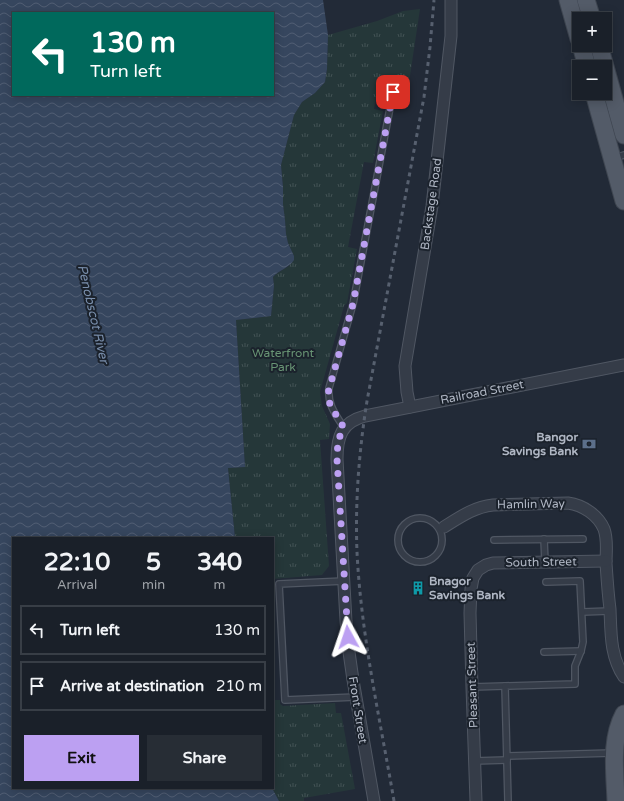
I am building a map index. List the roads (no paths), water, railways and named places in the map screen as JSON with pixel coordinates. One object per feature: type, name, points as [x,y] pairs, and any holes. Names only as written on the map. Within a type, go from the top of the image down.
[{"type":"main road","points":[[568,0],[572,14]]},
{"type":"main road","points":[[586,0],[590,12]]},
{"type":"main road","points":[[601,52],[624,135]]},
{"type":"main road","points":[[597,100],[618,157],[624,199]]},
{"type":"main road","points":[[619,799],[614,753],[616,734],[624,714]]},
{"type":"street","name":"Backstage Road","points":[[410,407],[405,366],[432,206],[451,36],[451,0]]},
{"type":"street","name":"Railroad Street","points":[[344,428],[352,421],[360,417],[624,365]]},
{"type":"street","name":"Front Street","points":[[344,428],[338,440],[337,459],[348,637],[356,697],[374,801]]},
{"type":"street","name":"Hamlin Way","points":[[442,528],[469,511],[483,506],[516,504],[574,504],[593,514],[602,526],[606,535],[606,561],[614,655],[617,665],[624,677]]},
{"type":"street","name":"South Street","points":[[478,570],[493,563],[606,561]]},
{"type":"street","name":"Pleasant Street","points":[[476,801],[470,601],[473,578],[478,570]]},
{"type":"lane","points":[[344,428],[330,405],[328,397],[329,388],[353,304],[393,92]]},
{"type":"lane","points":[[418,518],[426,519],[442,528],[442,545],[433,559],[416,563],[408,560],[400,551],[397,544],[398,536],[401,528],[410,520],[418,518]]},
{"type":"lane","points":[[544,539],[544,562]]},
{"type":"lane","points":[[494,540],[582,539]]},
{"type":"lane","points":[[344,581],[279,584],[285,700],[356,697]]},
{"type":"lane","points":[[472,687],[575,684],[575,666],[583,642],[580,581],[546,582]]},
{"type":"lane","points":[[582,612],[610,611]]},
{"type":"lane","points":[[544,652],[581,651]]},
{"type":"lane","points":[[505,686],[508,801]]},
{"type":"lane","points":[[474,761],[614,753]]},
{"type":"water","name":"Penobscot River","points":[[0,0],[323,0],[328,35],[325,82],[315,93],[302,102],[294,115],[281,165],[286,234],[294,260],[273,277],[274,286],[271,316],[236,320],[245,467],[228,468],[235,537],[12,537],[12,789],[273,789],[279,801],[0,801]]},
{"type":"railway","points":[[394,801],[362,614],[357,552],[357,495],[367,401],[424,97],[434,0]]},
{"type":"place","name":"Bangor Savings Bank","points":[[589,444]]},
{"type":"place","name":"Bnagor Savings Bank","points":[[418,588]]},
{"type":"park label","name":"Waterfront Park","points":[[283,360]]}]
